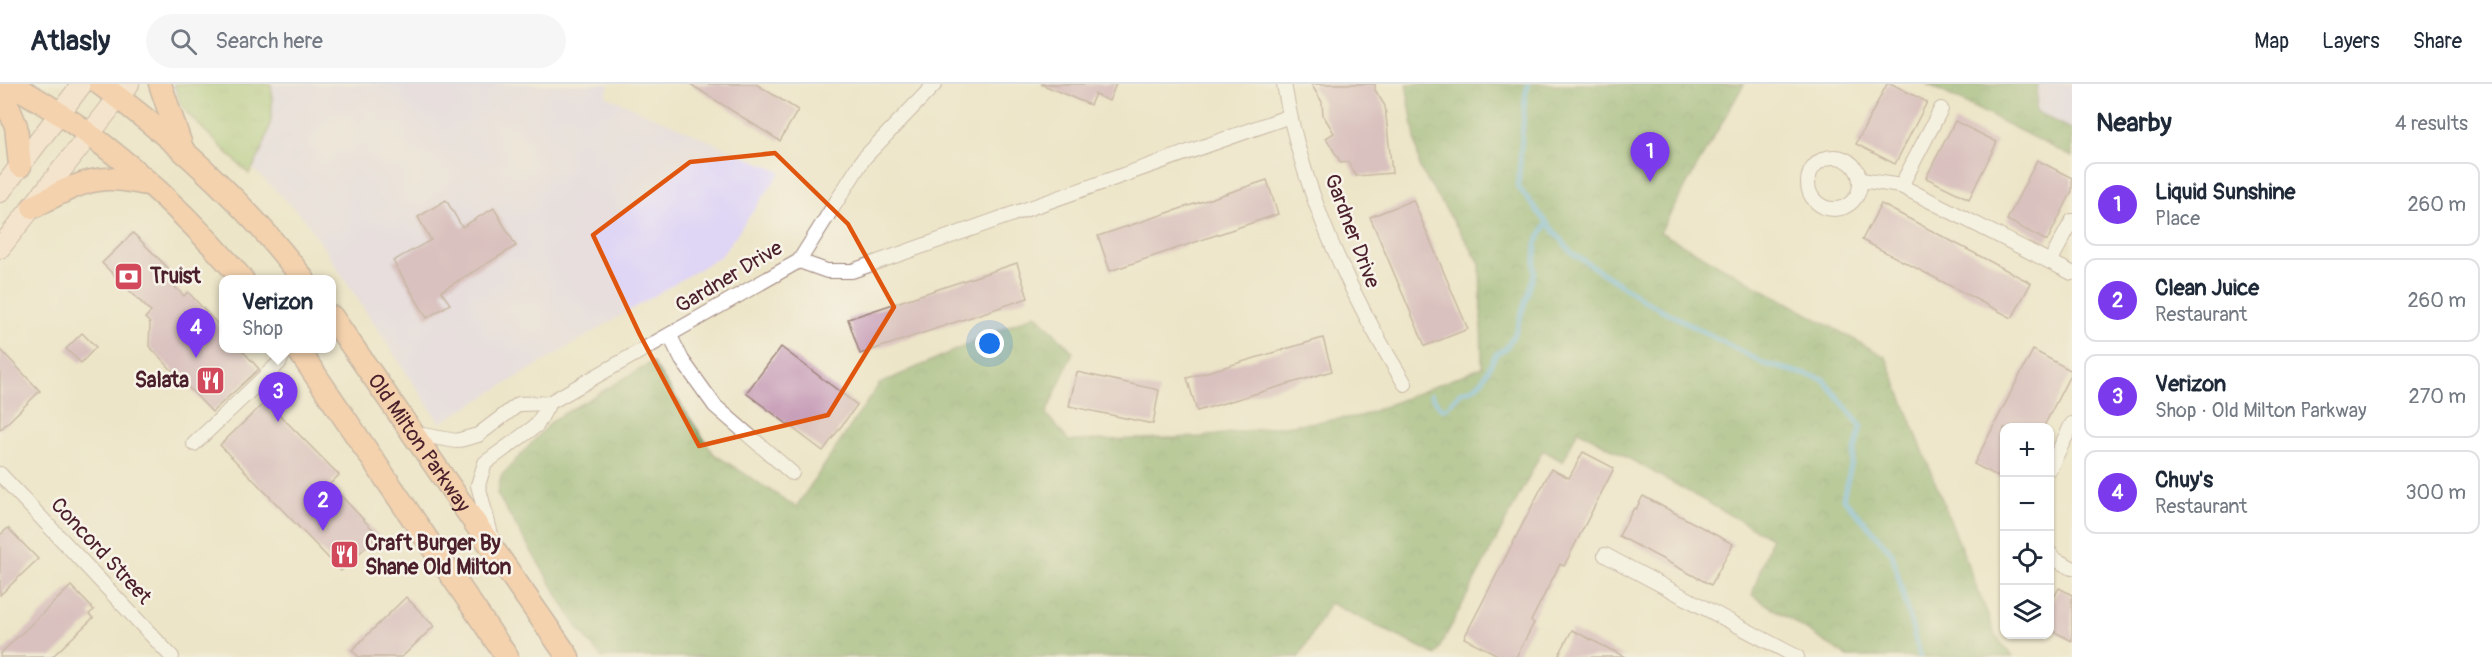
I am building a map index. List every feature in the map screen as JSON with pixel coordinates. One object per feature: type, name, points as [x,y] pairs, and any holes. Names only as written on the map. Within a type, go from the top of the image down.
[{"type":"highway","points":[[11,84],[89,135],[150,185],[201,232],[239,275]]},
{"type":"highway","points":[[100,84],[124,91],[249,213],[301,275]]},
{"type":"highway","points":[[160,84],[182,150]]},
{"type":"highway","points":[[0,87],[16,126],[20,166]]},
{"type":"highway","points":[[33,207],[89,182],[106,179],[150,185]]},
{"type":"highway","name":"Old Milton Parkway","points":[[336,323],[568,657]]},
{"type":"highway","points":[[300,353],[507,657]]},
{"type":"main road","points":[[0,192],[82,84]]},
{"type":"main road","points":[[0,248],[124,91]]},
{"type":"street","name":"Gardner Drive","points":[[411,432],[456,441],[478,435],[519,404],[549,403],[799,261],[864,158],[935,84]]},
{"type":"street","name":"Gardner Drive","points":[[1284,84],[1290,116],[1318,208],[1348,284],[1371,330],[1404,384]]},
{"type":"street","points":[[1901,186],[1941,109]]},
{"type":"street","points":[[799,261],[827,271],[852,271],[1290,116]]},
{"type":"street","points":[[1861,180],[1901,186],[2072,273]]},
{"type":"street","points":[[2050,262],[2072,221]]},
{"type":"street","points":[[670,336],[682,360],[715,406],[792,473]]},
{"type":"street","points":[[194,444],[279,363],[284,353]]},
{"type":"street","points":[[279,363],[312,371]]},
{"type":"street","name":"Gardner Drive","points":[[495,553],[478,485],[485,463],[537,425],[549,403]]},
{"type":"street","points":[[2054,463],[2066,452],[2072,424]]},
{"type":"street","name":"Concord Street","points":[[0,474],[172,657]]},
{"type":"street","points":[[1605,555],[1797,657]]},
{"type":"street","points":[[2054,559],[2072,568]]},
{"type":"highlighted area","points":[[775,153],[848,224],[894,307],[828,415],[699,446],[640,335],[593,235],[690,162]]},
{"type":"shaded area","points":[[166,84],[609,84],[606,96],[781,172],[721,256],[440,423],[304,218]]},
{"type":"shaded area","points":[[2038,84],[2072,84],[2072,130],[2036,111]]},
{"type":"green space","points":[[174,84],[271,84],[272,108],[269,131],[261,153],[249,174],[187,113],[180,102]]},
{"type":"green space","points":[[1406,84],[1744,84],[1660,232],[1886,357],[1996,636],[2013,657],[1848,657],[1752,595],[1771,538],[1578,430],[1563,462],[1543,450],[1436,655],[1330,603],[1299,657],[601,657],[577,627],[497,494],[501,476],[553,420],[652,362],[714,454],[796,507],[879,384],[1036,314],[1073,352],[1046,414],[1069,441],[1200,437],[1361,416],[1482,367],[1480,263],[1420,169]]},
{"type":"green space","points":[[1927,84],[2038,84],[2036,111],[2072,130],[2072,157]]},
{"type":"building","points":[[690,84],[756,84],[798,110],[780,141]]},
{"type":"building","points":[[1041,84],[1116,84],[1109,101],[1095,94],[1090,105]]},
{"type":"building","points":[[1311,84],[1375,84],[1375,90],[1385,106],[1392,173],[1356,176],[1348,162],[1341,163],[1326,138],[1334,133],[1323,115],[1322,102]]},
{"type":"building","points":[[1887,84],[1892,84],[1927,102],[1895,164],[1856,144]]},
{"type":"building","points":[[1955,121],[1997,142],[1969,199],[1926,178]]},
{"type":"building","points":[[2037,160],[2072,178],[2072,191],[2047,241],[2007,220]]},
{"type":"building","points":[[1267,180],[1278,214],[1110,271],[1098,236]]},
{"type":"building","points":[[446,200],[462,227],[494,208],[516,246],[441,291],[450,304],[427,318],[393,261],[431,240],[418,217]]},
{"type":"building","points":[[1413,200],[1468,329],[1425,346],[1370,217]]},
{"type":"building","points":[[1881,204],[2031,283],[2012,318],[1862,240]]},
{"type":"building","points":[[133,233],[169,269],[163,275],[184,296],[188,292],[219,326],[219,353],[245,353],[259,369],[212,412],[149,346],[150,323],[145,318],[151,312],[102,263]]},
{"type":"building","points":[[1017,263],[1028,298],[860,354],[848,319]]},
{"type":"building","points":[[82,333],[96,347],[81,363],[66,349]]},
{"type":"building","points":[[1323,338],[1332,371],[1197,411],[1187,378]]},
{"type":"building","points":[[781,347],[857,405],[823,451],[746,393]]},
{"type":"building","points":[[0,349],[40,391],[0,430]]},
{"type":"building","points":[[2033,350],[2072,371],[2046,423],[2000,423],[2000,478],[1974,464]]},
{"type":"building","points":[[1077,372],[1159,390],[1153,424],[1069,406]]},
{"type":"building","points":[[266,401],[339,475],[330,484],[378,535],[341,571],[220,445]]},
{"type":"building","points":[[1583,452],[1614,468],[1564,566],[1560,564],[1531,621],[1534,623],[1516,657],[1502,657],[1464,638],[1551,469],[1569,478]]},
{"type":"building","points":[[1643,496],[1733,544],[1711,585],[1619,536]]},
{"type":"building","points":[[8,528],[38,559],[0,595],[0,535]]},
{"type":"building","points":[[71,586],[94,610],[89,614],[93,618],[52,657],[0,657],[0,654]]},
{"type":"building","points":[[2059,588],[2072,595],[2072,641],[2054,632],[2054,598]]},
{"type":"building","points":[[406,597],[434,626],[402,657],[359,657],[352,650]]},
{"type":"building","points":[[1572,630],[1625,657],[1558,657]]},
{"type":"waterway","points":[[1528,84],[1518,187],[1572,253],[1645,301],[1765,364],[1823,379],[1861,426],[1843,498],[1892,553],[1920,657]]},
{"type":"waterway","points":[[1451,403],[1461,392],[1472,389],[1482,381],[1496,354],[1506,348],[1516,331],[1534,274],[1536,244],[1547,223]]},
{"type":"waterway","points":[[1431,395],[1442,409],[1447,407]]},
{"type":"place","name":"Liquid Sunshine","points":[[1650,182]]},
{"type":"place","name":"Truist","points":[[129,276]]},
{"type":"place","name":"Chuy's","points":[[196,358]]},
{"type":"place","name":"Salata","points":[[210,380]]},
{"type":"place","name":"Verizon","points":[[278,422]]},
{"type":"place","name":"Clean Juice","points":[[323,531]]},
{"type":"place","name":"Craft Burger By Shane Old Milton","points":[[344,555]]}]
